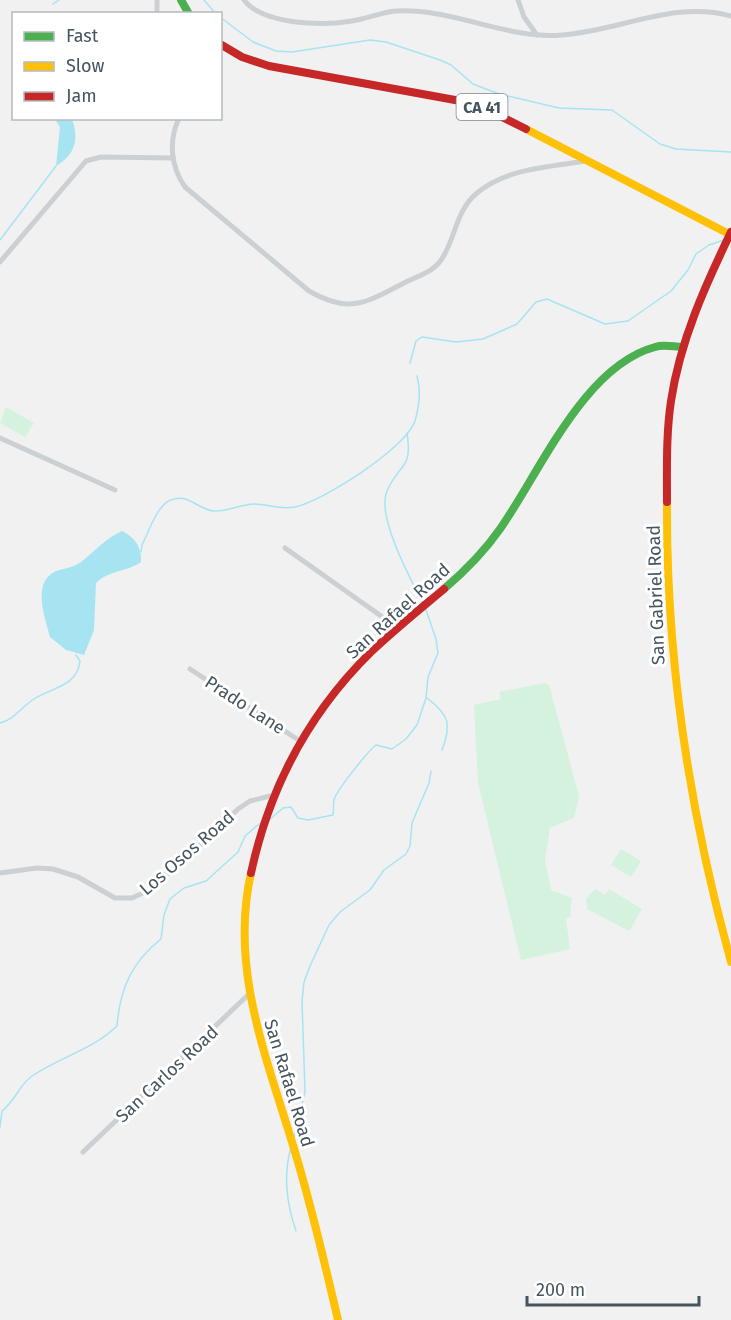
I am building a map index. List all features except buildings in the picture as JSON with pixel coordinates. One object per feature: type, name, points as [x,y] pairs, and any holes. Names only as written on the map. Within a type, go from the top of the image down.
[{"type":"street","points":[[244,0],[254,11],[279,20],[345,22],[403,11],[470,19],[537,35],[576,34],[678,8],[706,9],[731,16]]},
{"type":"street","points":[[518,0],[524,17],[537,35]]},
{"type":"street","name":"CA 41","points":[[222,45],[242,57],[269,66],[455,100],[486,109],[731,233]]},
{"type":"street","points":[[177,120],[174,132],[173,158],[179,178],[200,202],[309,291],[326,300],[345,305],[370,301],[437,265],[446,252],[463,208],[488,185],[520,172],[587,161]]},
{"type":"street","points":[[0,262],[86,161],[100,157],[173,158]]},
{"type":"street","name":"San Gabriel Road","points":[[731,233],[694,313],[674,385],[668,438],[667,570],[670,635],[690,798],[731,962]]},
{"type":"street","name":"San Rafael Road","points":[[338,1320],[296,1155],[262,1050],[249,994],[245,957],[247,909],[258,838],[270,796],[300,741],[354,671],[485,550],[569,422],[593,391],[626,360],[648,347],[666,344],[683,347]]},
{"type":"street","points":[[0,438],[115,490]]},
{"type":"street","points":[[285,548],[398,628]]},
{"type":"street","name":"Prado Lane","points":[[190,669],[300,741]]},
{"type":"street","name":"Los Osos Road","points":[[0,873],[37,868],[53,869],[78,877],[115,898],[132,898],[145,892],[238,809],[250,801],[270,796]]},
{"type":"street","name":"San Carlos Road","points":[[82,1152],[249,994]]},
{"type":"green space","points":[[6,407],[34,423],[25,437],[0,423]]},
{"type":"green space","points":[[545,683],[549,685],[579,796],[574,818],[550,828],[545,860],[551,890],[572,898],[570,917],[566,918],[570,949],[521,960],[478,783],[474,705],[501,699],[499,692]]},
{"type":"green space","points":[[621,849],[641,861],[631,877],[611,865]]},
{"type":"green space","points":[[595,889],[605,895],[609,889],[642,909],[629,931],[587,909],[586,899]]},
{"type":"water","points":[[56,120],[72,120],[75,139],[72,151],[56,166],[60,127]]},
{"type":"water","points":[[122,531],[131,536],[137,544],[141,562],[96,583],[94,630],[84,655],[66,650],[50,637],[42,604],[43,587],[46,580],[54,572],[77,564]]},
{"type":"waterway","points":[[53,4],[59,0]]},
{"type":"waterway","points":[[204,0],[214,12]]},
{"type":"waterway","points":[[222,19],[253,42],[276,51],[292,52],[370,40],[386,42],[451,65],[473,84],[499,94],[559,108],[612,110],[660,144],[676,149],[731,152]]},
{"type":"waterway","points":[[0,240],[56,166]]},
{"type":"waterway","points":[[410,363],[416,341],[422,337],[456,342],[483,339],[517,324],[536,302],[547,299],[605,324],[628,321],[671,291],[688,270],[696,254],[709,245],[724,240]]},
{"type":"waterway","points":[[141,552],[142,545],[158,513],[171,500],[177,498],[188,500],[214,511],[254,504],[290,508],[308,503],[362,472],[396,445],[415,421],[419,387],[417,376]]},
{"type":"waterway","points":[[407,433],[408,454],[404,465],[387,491],[386,516],[396,548],[423,603]]},
{"type":"waterway","points":[[269,820],[283,808],[291,807],[298,818],[308,820],[333,815],[336,795],[372,749],[376,745],[392,749],[406,739],[417,725],[426,698],[428,677],[438,653],[436,639],[425,607]]},
{"type":"waterway","points":[[0,723],[13,717],[38,696],[62,686],[74,677],[80,661],[76,655]]},
{"type":"waterway","points":[[427,698],[440,710],[446,721],[447,733],[442,750]]},
{"type":"waterway","points":[[294,1137],[305,1092],[302,1001],[304,982],[329,925],[340,912],[370,890],[384,870],[406,854],[410,846],[412,823],[429,783],[431,771]]},
{"type":"waterway","points":[[0,1127],[2,1111],[32,1076],[87,1047],[117,1026],[121,1000],[129,977],[142,957],[161,939],[164,915],[170,899],[184,888],[206,881],[238,852],[245,836],[259,824]]},
{"type":"waterway","points":[[291,1147],[287,1168],[287,1190],[296,1231]]},
{"type":"traffic: fast","points":[[181,0],[188,12]]},
{"type":"traffic: fast","points":[[444,589],[474,561],[494,537],[566,424],[606,375],[630,358],[655,347],[683,347]]},
{"type":"traffic: slow","points":[[526,129],[731,235]]},
{"type":"traffic: slow","points":[[667,502],[671,618],[683,734],[703,848],[731,962]]},
{"type":"traffic: slow","points":[[251,873],[245,909],[248,980],[263,1049],[307,1194],[338,1320]]},
{"type":"traffic: jam","points":[[222,45],[242,57],[269,66],[455,100],[486,109],[526,129]]},
{"type":"traffic: jam","points":[[667,502],[668,426],[675,379],[687,335],[731,232]]},
{"type":"traffic: jam","points":[[251,873],[259,842],[281,782],[294,754],[329,700],[371,652],[444,589]]}]
